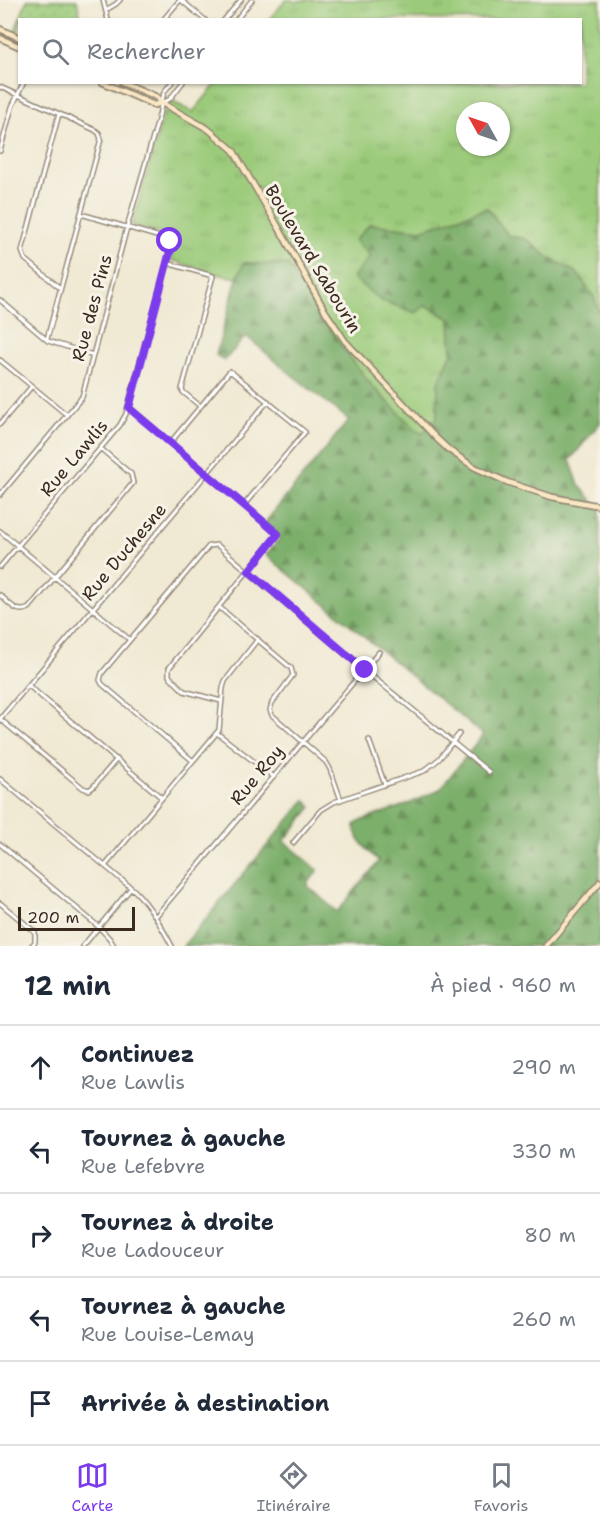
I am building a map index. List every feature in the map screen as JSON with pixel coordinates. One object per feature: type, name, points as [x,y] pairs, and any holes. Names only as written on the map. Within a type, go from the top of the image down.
[{"type":"street","points":[[103,0],[108,18]]},
{"type":"street","points":[[106,10],[120,0]]},
{"type":"street","points":[[166,18],[181,0],[203,18]]},
{"type":"street","points":[[226,18],[241,0]]},
{"type":"street","points":[[238,18],[252,0]]},
{"type":"street","points":[[0,30],[18,37]]},
{"type":"street","points":[[0,38],[18,46]]},
{"type":"street","points":[[0,151],[12,107],[23,84]]},
{"type":"street","name":"Boulevard Sabourin","points":[[107,84],[154,105],[162,103]]},
{"type":"street","name":"Boulevard Sabourin","points":[[127,84],[157,97],[162,103],[208,129],[233,150],[345,341],[449,450],[474,467],[507,482],[552,497],[600,506]]},
{"type":"street","name":"Rue des Pins","points":[[0,495],[82,397],[164,92],[170,84]]},
{"type":"street","points":[[162,103],[170,99],[181,84]]},
{"type":"street","points":[[0,87],[95,130],[102,139],[47,339]]},
{"type":"street","points":[[59,114],[22,251],[25,259],[60,289]]},
{"type":"street","points":[[81,214],[127,227]]},
{"type":"street","name":"Rue Lawlis","points":[[0,567],[120,425],[129,408],[172,244],[170,241],[127,227]]},
{"type":"street","points":[[167,263],[213,276],[182,389],[200,406]]},
{"type":"street","points":[[0,300],[48,341],[93,355]]},
{"type":"street","points":[[0,360],[67,415]]},
{"type":"street","points":[[170,443],[230,371],[268,401],[305,432],[244,505]]},
{"type":"street","points":[[0,424],[32,386]]},
{"type":"street","name":"Rue Duchesne","points":[[0,719],[268,401]]},
{"type":"street","points":[[129,408],[278,534],[169,668],[169,676],[184,691],[221,701]]},
{"type":"street","points":[[0,595],[16,610],[24,610],[55,578],[133,483],[131,474],[100,448]]},
{"type":"street","points":[[0,531],[130,640]]},
{"type":"street","points":[[193,761],[100,680],[102,673],[208,546],[216,545],[489,772]]},
{"type":"street","points":[[219,608],[291,668],[293,675],[272,703],[270,710],[272,715],[327,763],[340,800]]},
{"type":"street","points":[[105,866],[217,733],[225,681],[258,639]]},
{"type":"street","name":"Rue Roy","points":[[156,916],[379,652]]},
{"type":"street","points":[[29,686],[162,798]]},
{"type":"street","points":[[0,719],[83,788],[89,790],[93,787],[117,759]]},
{"type":"street","points":[[217,733],[274,777]]},
{"type":"street","points":[[293,843],[323,809],[340,800],[427,769],[439,759],[459,734]]},
{"type":"street","points":[[369,740],[386,784]]},
{"type":"street","points":[[0,779],[146,902],[172,946]]},
{"type":"street","points":[[0,844],[99,927],[114,946]]},
{"type":"street","points":[[546,946],[600,882]]},
{"type":"street","points":[[84,946],[131,888]]},
{"type":"street","points":[[0,903],[35,932],[35,942],[31,946]]},
{"type":"green space","points":[[27,0],[77,0],[81,18],[20,18]]},
{"type":"green space","points":[[286,0],[295,2],[303,0],[600,0],[600,316],[594,297],[577,273],[548,257],[526,239],[509,236],[487,208],[421,230],[370,224],[426,305],[450,319],[452,353],[438,384],[437,417],[422,434],[372,386],[342,347],[288,265],[244,263],[237,278],[217,274],[171,260],[176,239],[132,225],[164,112],[171,101],[193,112],[216,84],[582,84],[582,18],[270,18]]},
{"type":"green space","points":[[18,23],[18,35],[14,33]]},
{"type":"green space","points":[[487,208],[509,236],[526,239],[548,257],[577,273],[594,297],[600,316],[600,423],[570,460],[579,485],[600,510],[600,946],[183,946],[305,800],[312,807],[284,841],[318,870],[307,885],[337,912],[379,861],[360,840],[355,825],[440,789],[483,735],[266,555],[280,538],[263,525],[349,420],[246,336],[224,361],[216,355],[237,278],[244,263],[288,265],[342,347],[372,386],[422,434],[437,417],[438,384],[452,353],[450,319],[426,305],[416,313],[380,300],[353,278],[370,256],[355,240],[370,224],[421,230]]},
{"type":"route","points":[[170,241],[172,244],[129,408],[278,534],[249,571],[365,670]]}]
